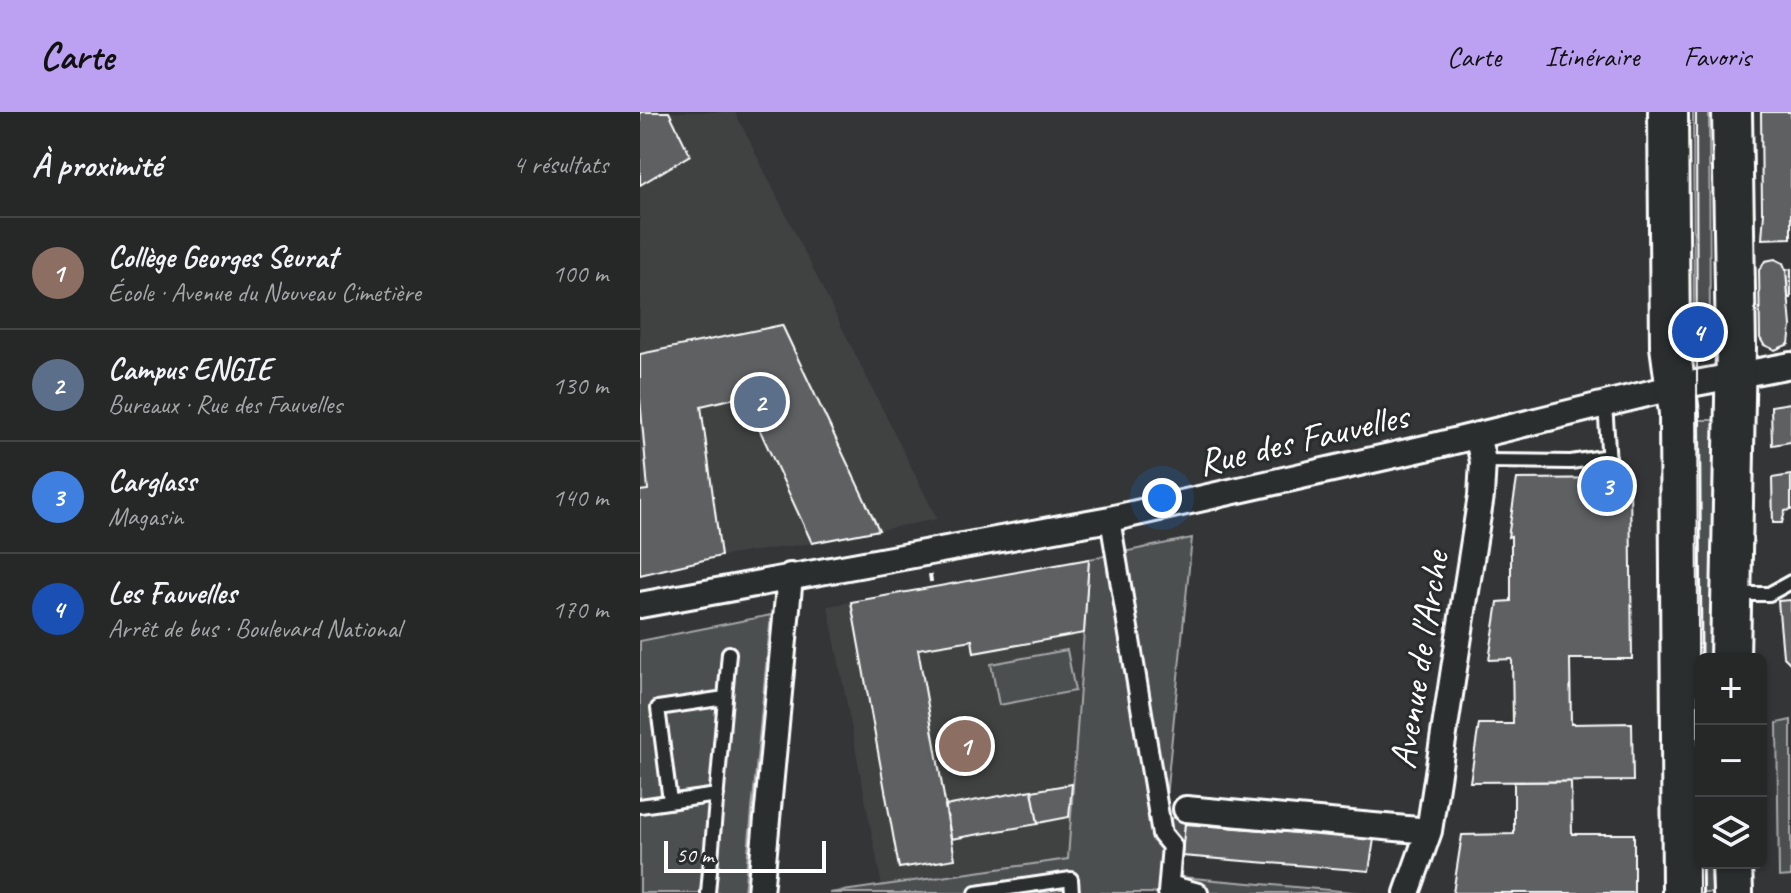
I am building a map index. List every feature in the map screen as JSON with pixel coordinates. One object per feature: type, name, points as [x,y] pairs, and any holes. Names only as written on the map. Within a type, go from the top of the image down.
[{"type":"main road","points":[[1668,112],[1670,346],[1679,413],[1682,893]]},
{"type":"main road","points":[[1730,653],[1735,374],[1732,112]]},
{"type":"main road","points":[[1732,869],[1733,893]]},
{"type":"street","name":"Rue des Fauvelles","points":[[640,605],[1110,519],[1675,387],[1791,365]]},
{"type":"street","name":"Avenue de l'Arche","points":[[1407,893],[1429,831],[1479,512],[1483,461],[1477,435]]},
{"type":"street","points":[[1110,519],[1162,834],[1172,846],[1169,889],[1198,893]]},
{"type":"street","points":[[760,893],[790,576]]},
{"type":"street","points":[[1186,809],[1429,831]]},
{"type":"lane","points":[[1605,404],[1610,478]]},
{"type":"lane","points":[[1483,461],[1571,462],[1609,456]]},
{"type":"lane","points":[[1730,594],[1769,594],[1791,582]]},
{"type":"lane","points":[[708,893],[729,653]]},
{"type":"lane","points":[[670,801],[658,708],[725,698]]},
{"type":"lane","points":[[640,806],[717,795]]},
{"type":"lane","points":[[976,893],[1036,889],[1071,879],[1072,893]]},
{"type":"shaded area","points":[[640,112],[735,112],[937,519],[812,543],[721,556],[640,575]]},
{"type":"shaded area","points":[[1693,112],[1709,112],[1710,339],[1694,339]]},
{"type":"shaded area","points":[[1688,420],[1719,420],[1722,653],[1695,653],[1695,869],[1724,869],[1724,893],[1691,893]]},
{"type":"shaded area","points":[[1192,538],[1164,817],[1185,819],[1181,877],[1363,893],[829,893],[1068,859],[1089,559]]},
{"type":"shaded area","points":[[1089,559],[1068,860],[882,886],[828,606]]},
{"type":"shaded area","points":[[771,615],[744,893],[640,893],[640,641]]},
{"type":"shaded area","points":[[1067,650],[1075,691],[999,705],[991,664]]},
{"type":"shaded area","points":[[1791,720],[1791,876],[1779,877],[1777,723]]},
{"type":"building","points":[[640,112],[669,112],[690,155],[640,185]]},
{"type":"building","points":[[1761,112],[1791,112],[1791,238],[1762,239]]},
{"type":"building","points":[[1775,259],[1783,263],[1786,270],[1791,326],[1789,344],[1775,350],[1764,345],[1760,338],[1759,270],[1765,261]]},
{"type":"building","points":[[1791,269],[1791,298],[1788,298],[1786,270]]},
{"type":"building","points":[[782,325],[879,530],[812,543],[744,396],[701,406],[721,556],[640,575],[640,491],[648,490],[640,398],[640,354]]},
{"type":"building","points":[[1791,403],[1791,442],[1772,445],[1771,406]]},
{"type":"building","points":[[1791,475],[1791,510],[1785,511],[1782,523],[1773,523],[1772,478]]},
{"type":"building","points":[[1630,478],[1632,659],[1570,659],[1571,724],[1632,723],[1633,781],[1470,782],[1479,724],[1513,724],[1512,659],[1489,660],[1498,602],[1511,601],[1511,536],[1508,537],[1517,479]]},
{"type":"building","points":[[1089,559],[1084,633],[974,653],[972,640],[918,649],[955,859],[899,868],[851,602]]},
{"type":"building","points":[[1791,600],[1791,664],[1783,656],[1778,601]]},
{"type":"building","points":[[1514,782],[1571,782],[1572,834],[1634,834],[1634,893],[1453,893],[1462,835],[1514,834]]},
{"type":"building","points":[[1072,784],[1069,817],[1038,823],[1032,791]]},
{"type":"building","points":[[1032,790],[1038,824],[951,839],[945,806]]},
{"type":"building","points":[[1185,824],[1374,839],[1369,871],[1182,856]]},
{"type":"tram line","points":[[1696,112],[1699,893]]},
{"type":"tram line","points":[[1712,869],[1712,893]]},
{"type":"place","name":"Les Fauvelles","points":[[1698,332]]},
{"type":"place","name":"Campus ENGIE","points":[[760,402]]},
{"type":"place","name":"Carglass","points":[[1607,486]]},
{"type":"place","name":"Collège Georges Seurat","points":[[965,746]]}]
